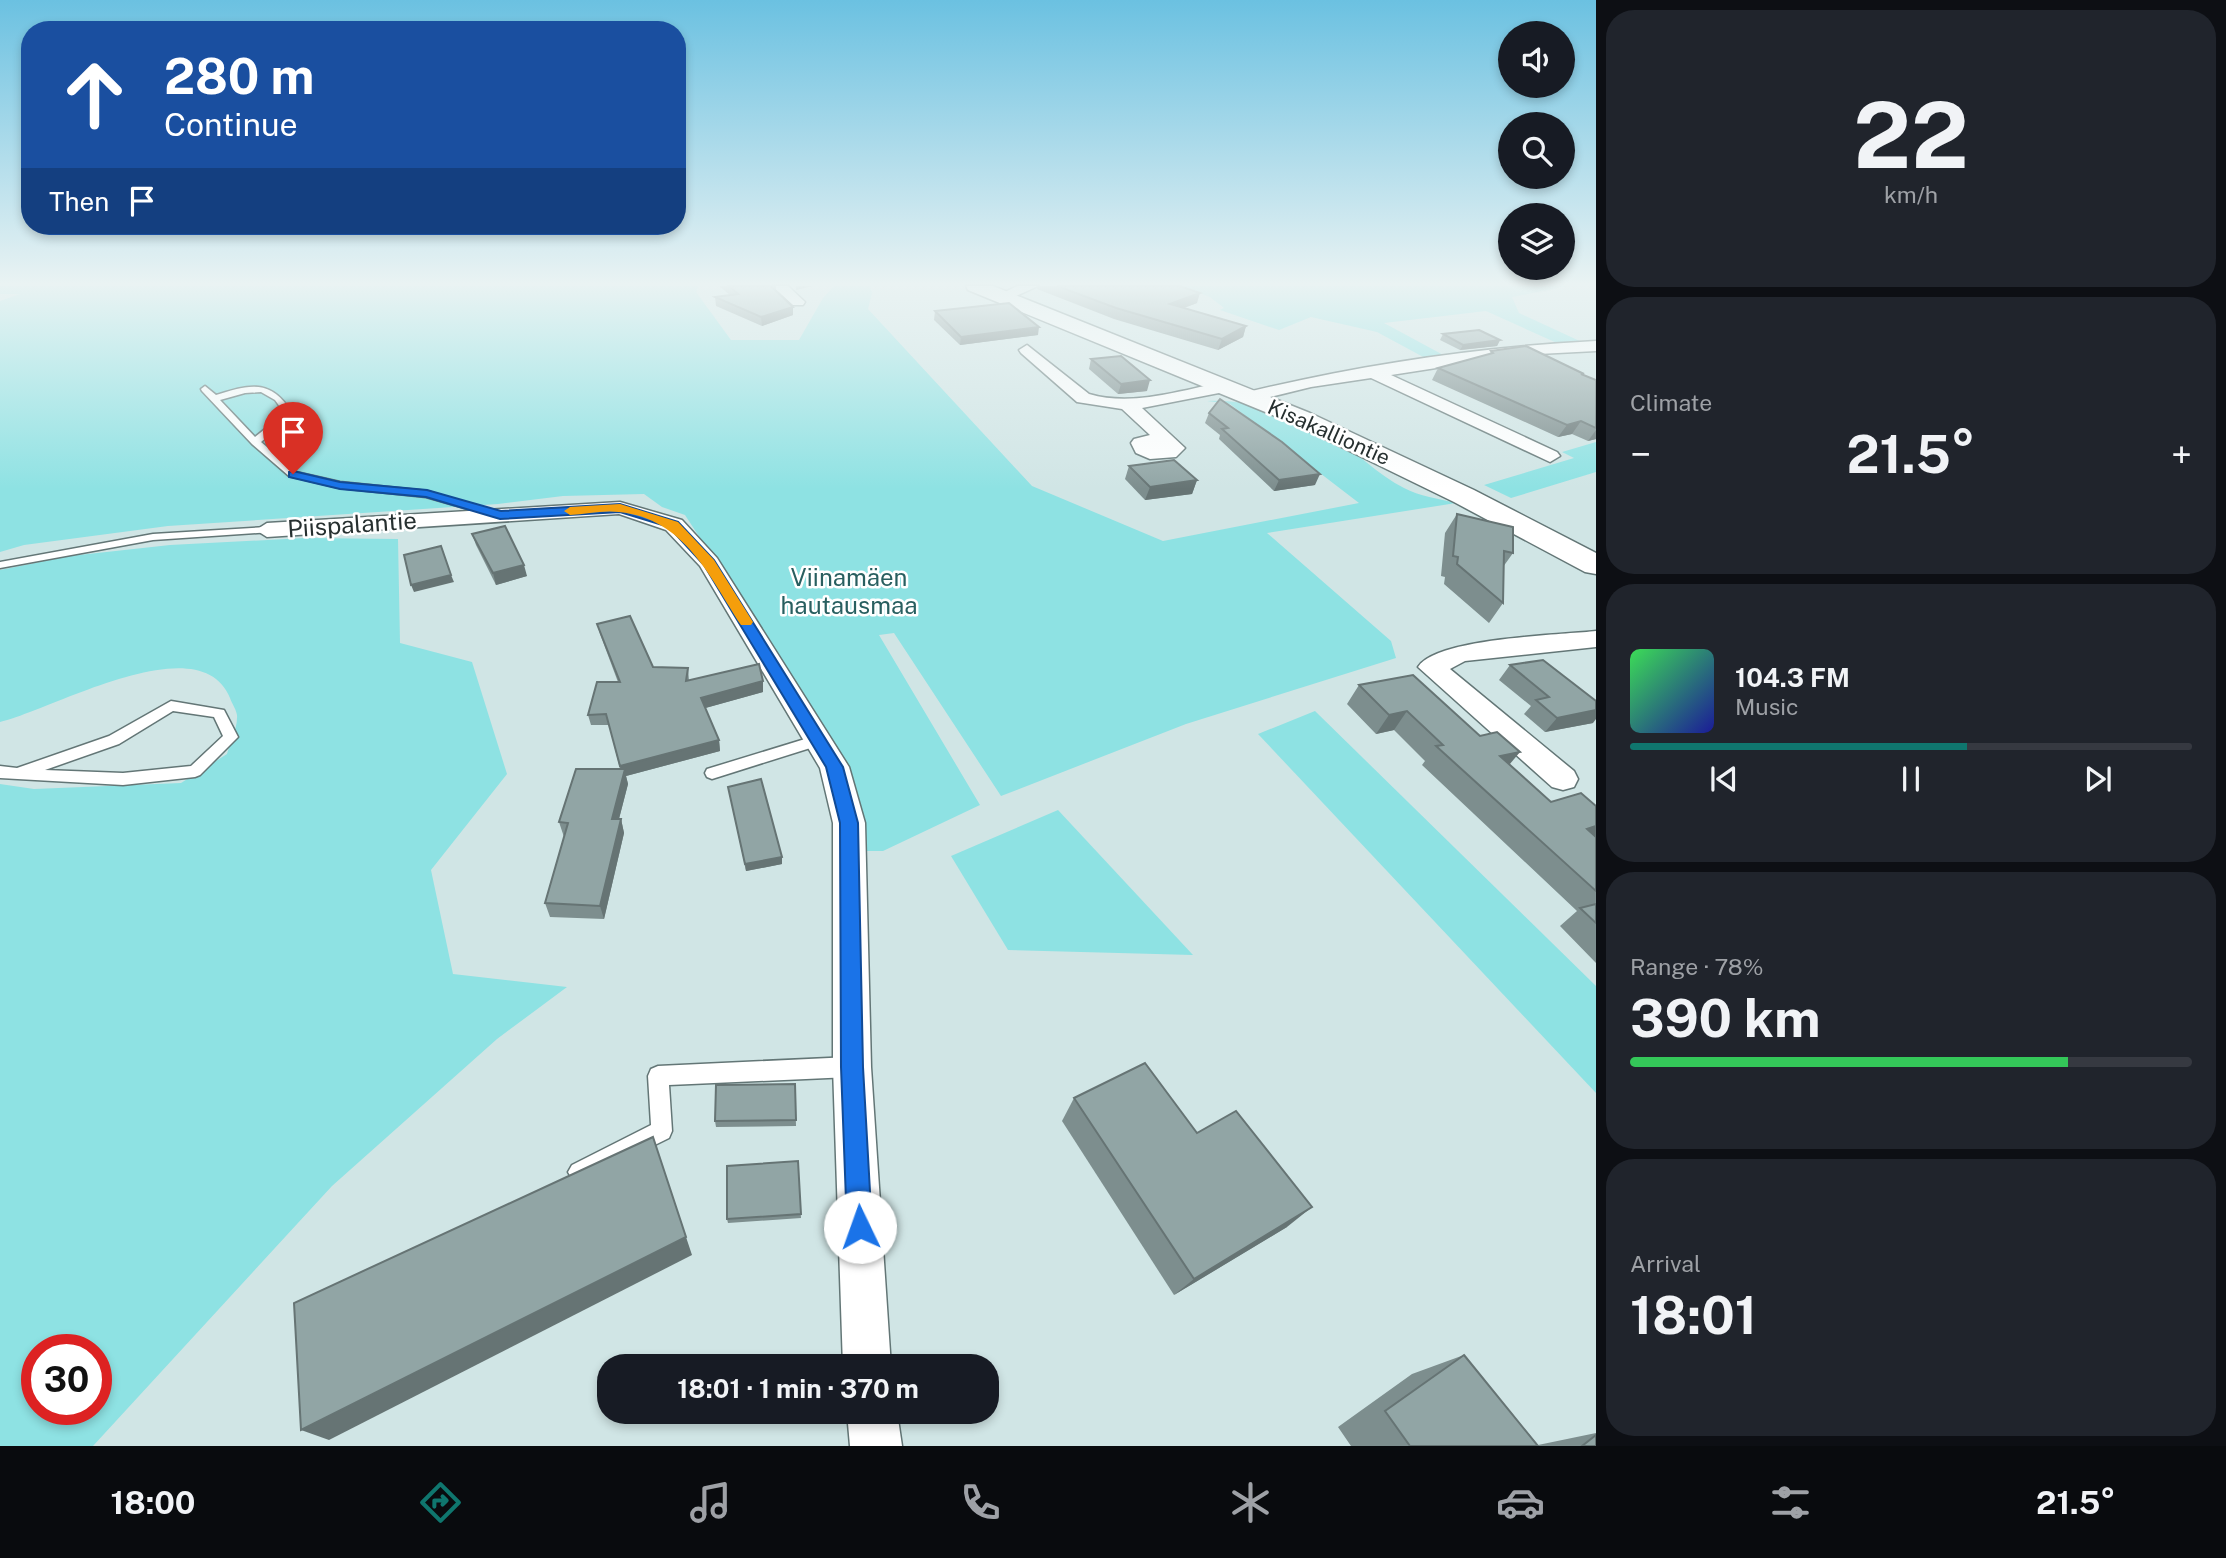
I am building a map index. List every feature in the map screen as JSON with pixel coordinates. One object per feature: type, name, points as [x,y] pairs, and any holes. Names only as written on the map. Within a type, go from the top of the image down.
[{"type":"street","points":[[1031,353],[1083,398],[1110,405],[1224,387]]},
{"type":"street","name":"Kisakalliontie","points":[[1143,353],[1380,454],[1596,565]]},
{"type":"street","points":[[1250,397],[1311,382],[1499,353]]},
{"type":"street","points":[[1528,353],[1558,366]]},
{"type":"street","points":[[1376,374],[1550,456]]},
{"type":"street","points":[[1127,404],[1164,438]]},
{"type":"street","name":"Piispalantie","points":[[267,530],[620,508],[674,525],[709,563],[834,767],[849,823],[852,1067],[866,1354]]},
{"type":"street","points":[[1563,779],[1431,667],[1460,653],[1596,639]]},
{"type":"street","points":[[873,1424],[876,1446]]},
{"type":"lane","points":[[205,389],[255,442],[293,474],[340,485],[427,494],[500,515]]},
{"type":"lane","points":[[216,398],[246,389],[266,389],[278,396],[284,407],[279,422],[255,442]]},
{"type":"lane","points":[[0,565],[153,537],[267,530]]},
{"type":"lane","points":[[0,772],[17,774],[123,779],[195,771],[231,737],[219,713],[171,706],[114,740],[17,774]]},
{"type":"lane","points":[[712,773],[818,740]]},
{"type":"lane","points":[[565,1179],[662,1131],[658,1076],[852,1067]]},
{"type":"green space","name":"Viinamäen hautausmaa","points":[[0,353],[909,353],[1032,486],[1163,541],[1359,503],[1230,404],[1207,401],[1241,402],[1289,416],[1334,438],[1404,488],[1456,503],[1267,533],[1391,641],[1396,658],[1186,724],[1001,796],[894,633],[879,635],[980,805],[883,851],[864,851],[854,784],[843,757],[685,515],[662,507],[644,494],[563,496],[498,504],[168,526],[24,545],[0,552]]},
{"type":"green space","points":[[1417,353],[1440,353],[1447,357],[1427,359]]},
{"type":"green space","points":[[1596,442],[1596,472],[1511,498],[1484,485],[1574,458],[1562,452]]},
{"type":"green space","points":[[305,538],[398,539],[400,643],[472,662],[507,774],[431,870],[453,974],[567,987],[497,1039],[332,1186],[93,1446],[0,1446],[0,784],[34,789],[181,783],[227,754],[237,716],[230,698],[214,677],[189,669],[158,670],[123,678],[0,722],[0,570],[70,556],[170,545]]},
{"type":"green space","points":[[1315,711],[1596,986],[1596,1093],[1258,734]]},
{"type":"green space","points":[[1058,810],[1193,955],[1008,950],[951,856]]},
{"type":"building","points":[[1491,353],[1541,353],[1596,380],[1596,428],[1581,421],[1567,425],[1438,368]]},
{"type":"building","points":[[1121,356],[1150,380],[1121,384],[1091,359]]},
{"type":"building","points":[[1220,399],[1282,442],[1320,474],[1279,480],[1222,429],[1228,428],[1209,413]]},
{"type":"building","points":[[1174,460],[1197,480],[1150,487],[1129,466]]},
{"type":"building","points":[[1457,514],[1513,527],[1513,553],[1504,551],[1503,603],[1457,564],[1458,557],[1453,556]]},
{"type":"building","points":[[505,526],[524,565],[493,573],[472,534]]},
{"type":"building","points":[[441,546],[451,575],[411,585],[404,555]]},
{"type":"building","points":[[630,616],[653,667],[688,668],[686,681],[759,664],[763,681],[701,698],[719,740],[620,766],[606,714],[588,715],[597,682],[620,682],[597,624]]},
{"type":"building","points":[[1543,660],[1596,701],[1596,710],[1557,718],[1536,700],[1549,697],[1510,665]]},
{"type":"building","points":[[1413,675],[1480,736],[1497,732],[1520,752],[1500,756],[1551,802],[1581,793],[1596,806],[1596,826],[1587,829],[1596,837],[1596,891],[1436,746],[1443,745],[1407,711],[1389,715],[1359,685]]},
{"type":"building","points":[[576,769],[625,769],[612,819],[621,819],[600,906],[545,903],[568,823],[559,822]]},
{"type":"building","points":[[761,779],[782,857],[745,864],[728,787]]},
{"type":"building","points":[[1596,904],[1596,923],[1580,908]]},
{"type":"building","points":[[1145,1063],[1197,1133],[1236,1111],[1312,1207],[1194,1279],[1074,1098]]},
{"type":"building","points":[[795,1084],[796,1120],[715,1121],[716,1085]]},
{"type":"building","points":[[653,1137],[686,1237],[301,1430],[294,1303]]},
{"type":"building","points":[[798,1161],[801,1214],[727,1219],[727,1166]]},
{"type":"building","points":[[1464,1355],[1538,1446],[1410,1446],[1385,1411]]},
{"type":"building","points":[[1596,1435],[1596,1446],[1582,1446]]},
{"type":"slow traffic","points":[[570,511],[620,508],[674,525],[709,563],[746,622]]},
{"type":"route","points":[[293,474],[340,485],[427,494],[500,515],[620,508],[674,525],[709,563],[834,767],[849,823],[852,878],[852,1067],[860,1227]]}]
